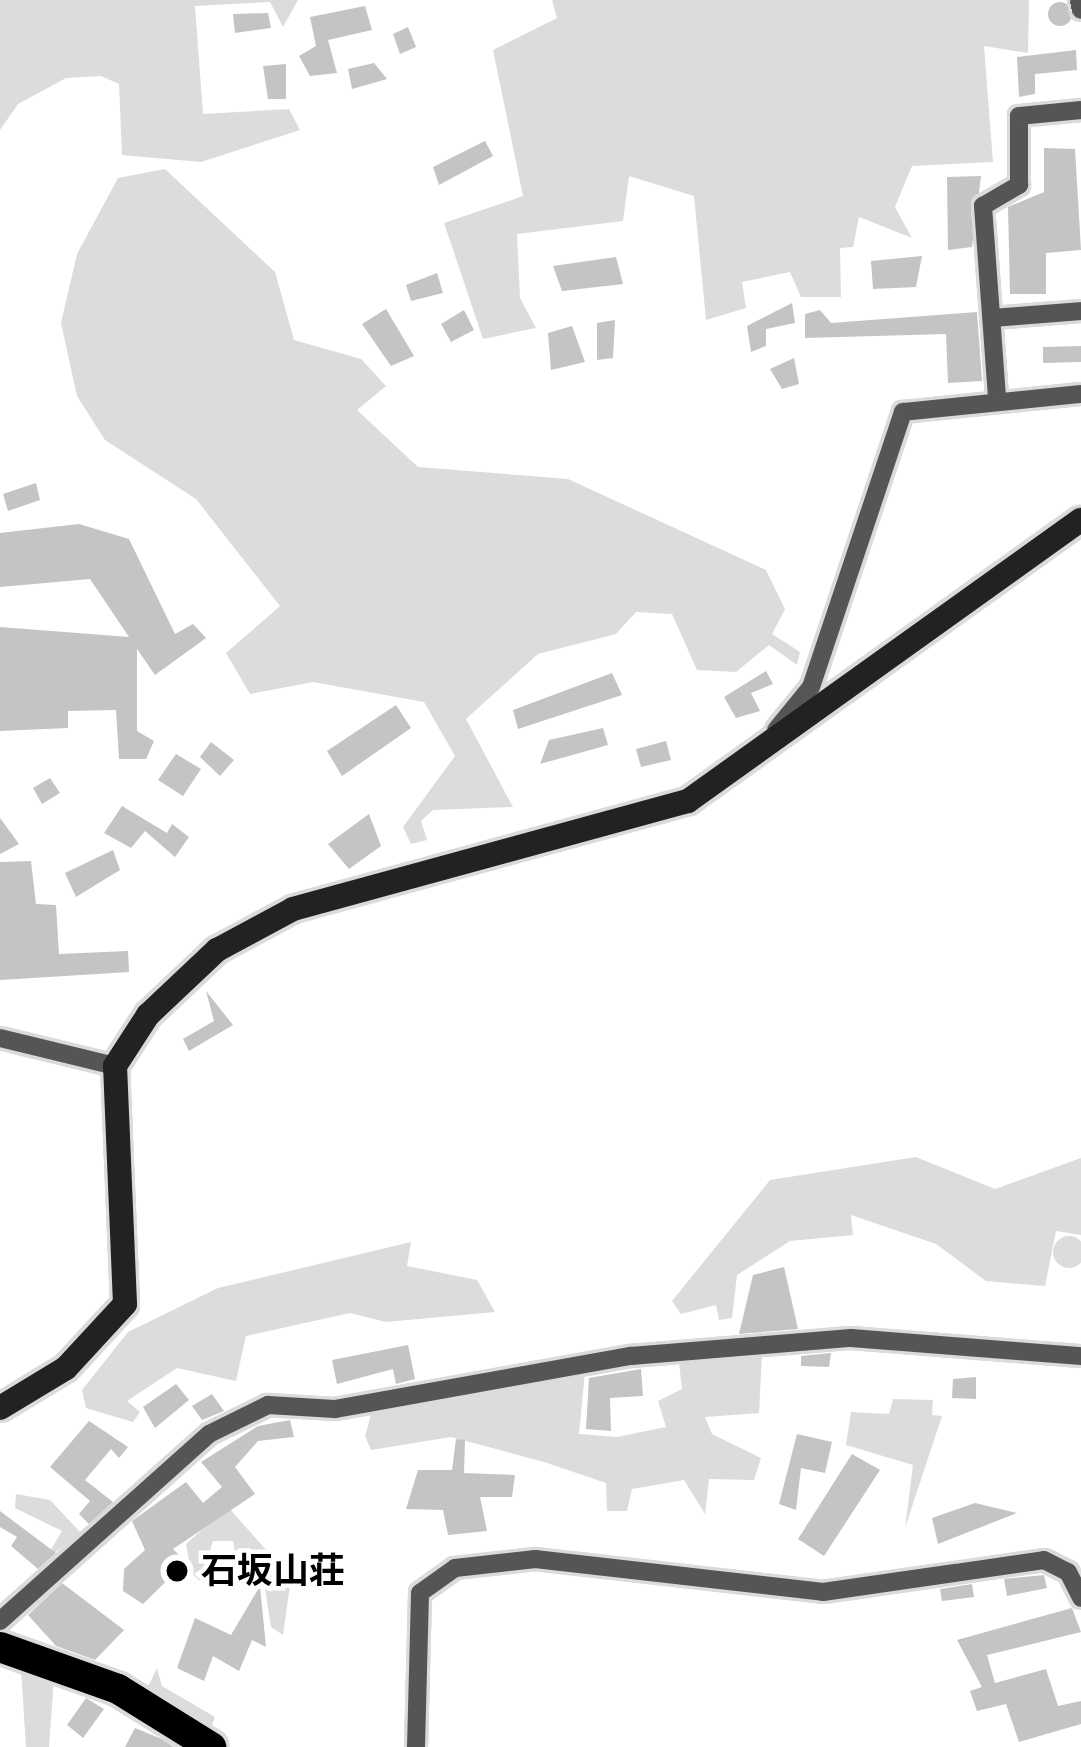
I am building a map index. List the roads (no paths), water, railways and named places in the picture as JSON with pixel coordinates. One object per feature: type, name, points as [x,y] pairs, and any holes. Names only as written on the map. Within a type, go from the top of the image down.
[{"type":"main road","points":[[0,1648],[118,1689],[212,1747]]},
{"type":"street","points":[[1079,0],[1081,10]]},
{"type":"street","points":[[997,397],[983,206],[1019,185],[1016,123],[1081,110]]},
{"type":"street","points":[[992,318],[1081,311]]},
{"type":"street","points":[[730,776],[811,687],[889,429],[931,403],[1081,394]]},
{"type":"street","points":[[0,1408],[66,1368],[125,1304],[115,1066],[148,1016],[253,925],[634,820],[730,776],[1081,520]]},
{"type":"street","points":[[0,1038],[115,1066]]},
{"type":"street","points":[[0,1622],[209,1434],[268,1406],[335,1408],[631,1356],[851,1338],[1081,1356]]},
{"type":"street","points":[[416,1747],[421,1593],[455,1568],[536,1559],[823,1592],[1044,1560],[1068,1572],[1081,1598]]},
{"type":"place","name":"石坂山荘","points":[[177,1571]]}]
